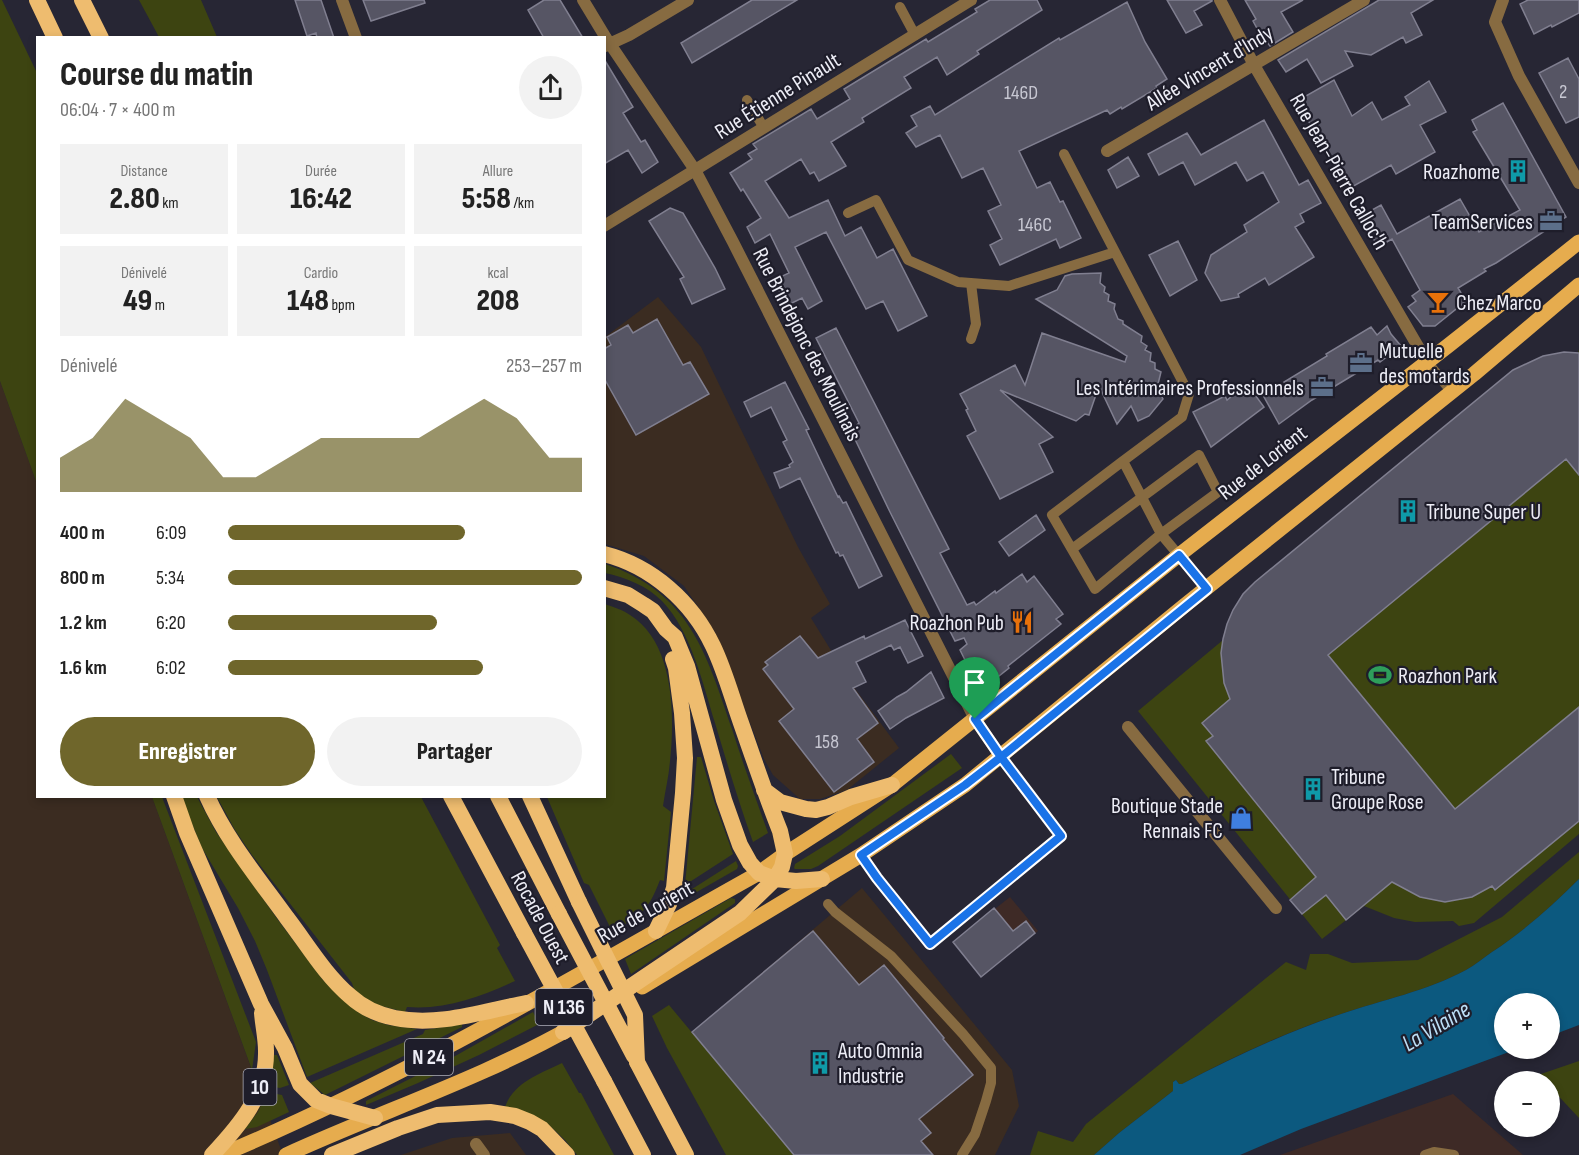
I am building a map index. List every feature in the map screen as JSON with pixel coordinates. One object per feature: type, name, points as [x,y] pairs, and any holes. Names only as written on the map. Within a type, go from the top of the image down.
[{"type":"highway","points":[[37,0],[54,36]]},
{"type":"highway","points":[[82,0],[100,36]]},
{"type":"highway","points":[[563,1032],[740,913],[767,876],[782,867],[785,854],[780,831],[724,672],[704,630],[683,602],[664,584],[637,566],[606,555]]},
{"type":"highway","points":[[606,588],[628,594],[653,611],[675,637],[687,666],[724,800],[740,846],[750,863],[767,876],[796,881],[822,879]]},
{"type":"highway","points":[[656,931],[674,888],[685,758],[681,694],[676,668],[666,642],[666,629]]},
{"type":"highway","points":[[764,790],[780,802],[816,810],[892,785]]},
{"type":"highway","name":"10","points":[[175,798],[187,833],[261,1004],[266,1049],[263,1079],[251,1108],[235,1131],[212,1155]]},
{"type":"highway","points":[[208,798],[222,827],[320,962],[343,990],[361,1004],[394,1018],[421,1021],[457,1017],[526,1003]]},
{"type":"highway","name":"Rocade Ouest","points":[[452,798],[643,1155]]},
{"type":"highway","name":"Rocade Ouest","points":[[499,798],[686,1155]]},
{"type":"highway","points":[[531,798],[634,1015],[637,1062]]},
{"type":"highway","points":[[261,1004],[285,1048],[300,1084],[316,1100],[375,1118]]},
{"type":"highway","points":[[332,1155],[437,1115],[490,1112],[515,1116],[530,1122],[542,1129],[567,1155]]},
{"type":"main road","name":"Rue de Lorient","points":[[785,854],[892,785],[1179,555],[1579,242]]},
{"type":"main road","points":[[563,1032],[660,977],[822,879],[965,785],[1452,392],[1579,285]]},
{"type":"main road","name":"Rue de Lorient","points":[[221,1155],[331,1106],[412,1066],[656,931],[767,876]]},
{"type":"main road","name":"N 24","points":[[286,1155],[502,1062],[563,1032]]},
{"type":"street","points":[[342,0],[355,36]]},
{"type":"street","name":"Rue Brindejonc des Moulinais","points":[[583,0],[602,36]]},
{"type":"street","points":[[607,45],[629,35],[687,0]]},
{"type":"street","name":"Rue Étienne Pinault","points":[[606,225],[971,0]]},
{"type":"street","name":"Rue Jean-Pierre Calloc'h","points":[[1220,0],[1254,65],[1427,362]]},
{"type":"street","name":"Allée Vincent d'Indy","points":[[1107,151],[1364,0]]},
{"type":"street","points":[[1503,0],[1495,22],[1519,76],[1579,183]]},
{"type":"street","name":"Rue Brindejonc des Moulinais","points":[[607,45],[695,170],[975,719]]},
{"type":"street","points":[[975,719],[1001,757]]},
{"type":"street","points":[[1128,727],[1276,908]]},
{"type":"street","points":[[476,1144],[484,1155]]},
{"type":"lane","points":[[900,7],[915,35]]},
{"type":"lane","points":[[747,100],[764,128]]},
{"type":"lane","points":[[1064,154],[1189,394],[1182,417],[1052,515],[1095,589],[1161,534],[1218,492],[1199,455],[1072,549]]},
{"type":"lane","points":[[848,213],[876,200],[909,260],[958,282],[1009,286],[1114,252]]},
{"type":"lane","points":[[971,283],[976,324],[971,339]]},
{"type":"lane","points":[[1427,362],[1452,392]]},
{"type":"lane","points":[[1123,461],[1161,534],[1207,589]]},
{"type":"lane","points":[[861,855],[930,944],[1061,836],[1001,757]]},
{"type":"lane","points":[[828,904],[891,956],[991,1068],[991,1083],[975,1134],[962,1155]]},
{"type":"lane","points":[[1425,1155],[1434,1152],[1454,1155]]},
{"type":"shaded area","points":[[658,297],[701,347],[798,547],[830,604],[811,618],[853,686],[899,748],[847,790],[820,799],[800,799],[773,775],[764,759],[715,632],[684,586],[644,556],[606,544],[606,336]]},
{"type":"shaded area","points":[[0,381],[36,481],[36,798],[152,798],[283,1155],[0,1155]]},
{"type":"shaded area","points":[[862,888],[1012,1070],[1019,1106],[995,1155],[794,1155],[692,1032]]},
{"type":"shaded area","points":[[1010,897],[1038,931],[981,977],[953,942]]},
{"type":"shaded area","points":[[1453,1094],[1494,1130],[1494,1137],[1502,1137],[1523,1155],[1280,1155]]},
{"type":"shaded area","points":[[510,1133],[526,1155],[401,1155],[452,1138]]},
{"type":"green space","points":[[0,0],[2,0],[36,71],[36,481],[0,381]]},
{"type":"green space","points":[[139,0],[201,0],[217,36],[158,36]]},
{"type":"green space","name":"Roazhon Park","points":[[1579,349],[1579,834],[1474,923],[1459,926],[1453,921],[1415,922],[1394,918],[1364,906],[1322,939],[1138,711],[1223,640],[1235,609],[1255,582],[1513,370],[1551,355],[1578,353]]},
{"type":"green space","points":[[606,564],[634,576],[657,591],[675,608],[703,650],[768,833],[753,842],[701,675],[681,627],[662,601],[650,591],[606,573]]},
{"type":"green space","points":[[606,604],[630,615],[645,627],[656,643],[663,661],[671,702],[672,743],[663,806],[671,812],[664,881],[660,880],[652,899],[642,912],[612,931],[589,885],[584,883],[547,798],[606,798]]},
{"type":"green space","points":[[951,754],[962,768],[818,866],[811,869],[794,868],[795,864],[840,836]]},
{"type":"green space","points":[[697,757],[701,757],[733,854],[685,885]]},
{"type":"green space","points":[[152,798],[162,798],[256,1042],[252,1070]]},
{"type":"green space","points":[[181,798],[198,798],[216,832],[323,980],[358,1012],[372,1020],[417,1029],[307,1077],[255,941],[202,848]]},
{"type":"green space","points":[[218,798],[422,798],[500,945],[497,948],[515,981],[462,1001],[435,1006],[407,1007],[405,1012],[377,1005],[355,992],[352,983],[235,830]]},
{"type":"green space","points":[[1579,852],[1579,879],[1526,927],[1466,970],[1420,989],[1281,1036],[1182,1084],[1176,1080],[1173,1082],[1173,1091],[1094,1155],[1030,1155],[1038,1131],[1073,1142],[1086,1124],[1286,962],[1306,970],[1310,954],[1328,954],[1352,963],[1418,960],[1502,917]]},
{"type":"green space","points":[[736,861],[737,869],[685,897],[684,892]]},
{"type":"green space","points":[[731,898],[735,899],[735,903],[631,974],[625,959]]},
{"type":"green space","points":[[669,1005],[794,1155],[726,1155],[652,1016]]},
{"type":"green space","points":[[533,1012],[539,1024],[479,1055],[366,1105],[366,1101],[457,1055]]},
{"type":"green space","points":[[462,1024],[462,1027],[325,1095],[310,1083],[423,1034],[425,1030]]},
{"type":"green space","points":[[274,1055],[277,1055],[289,1085],[280,1088],[268,1086]]},
{"type":"green space","points":[[1579,1061],[1579,1118],[1560,1098],[1560,1071],[1550,1071]]},
{"type":"green space","points":[[562,1063],[614,1155],[577,1155],[549,1125],[505,1107],[514,1091],[521,1085]]},
{"type":"green space","points":[[267,1092],[282,1095],[289,1112],[257,1127],[245,1129],[258,1112]]},
{"type":"water","name":"La Vilaine","points":[[1579,879],[1579,1025],[1560,1032],[1560,993],[1494,993],[1494,1058],[1301,1129],[1240,1155],[1094,1155],[1173,1091],[1173,1082],[1176,1080],[1182,1084],[1280,1037],[1451,977],[1466,970],[1504,944]]},
{"type":"building","points":[[295,0],[321,0],[333,36],[317,36],[316,33],[307,36]]},
{"type":"building","points":[[363,0],[424,0],[425,3],[371,21]]},
{"type":"building","points":[[544,0],[560,0],[582,36],[543,36],[528,10]]},
{"type":"building","points":[[752,0],[797,0],[692,63],[681,43]]},
{"type":"building","points":[[990,0],[1037,0],[1042,10],[977,51],[979,54],[947,75],[937,57],[904,77],[911,88],[862,118],[864,122],[831,142],[846,166],[819,181],[814,172],[810,174],[801,159],[765,181],[789,218],[828,200],[845,236],[861,227],[877,258],[893,249],[927,316],[898,331],[883,301],[866,309],[826,232],[795,247],[822,301],[808,309],[802,298],[786,306],[774,280],[789,273],[770,234],[755,243],[747,227],[761,218],[730,173],[752,159],[748,154],[757,149],[753,144],[811,109],[817,119],[850,99],[844,89],[926,39],[928,42],[977,12],[975,9]]},
{"type":"building","points":[[1167,0],[1212,1],[1194,11],[1202,25],[1186,33]]},
{"type":"building","points":[[1245,0],[1303,0],[1281,12],[1293,32],[1270,46],[1267,42],[1265,43],[1253,21],[1256,19]]},
{"type":"building","points":[[1379,0],[1433,0],[1411,13],[1422,35],[1406,43],[1403,37],[1371,55],[1345,51],[1353,66],[1321,83],[1307,59],[1286,72],[1278,60]]},
{"type":"building","points":[[1528,0],[1579,0],[1579,13],[1534,34],[1520,4]]},
{"type":"building","points":[[1127,2],[1145,42],[1167,79],[1156,86],[1157,88],[1122,109],[1121,107],[1110,114],[1107,110],[1019,151],[1037,188],[1050,182],[1060,202],[1063,201],[1081,238],[1060,248],[1056,239],[1000,265],[990,245],[1002,239],[988,211],[1001,205],[983,168],[962,178],[940,135],[916,147],[906,133],[917,126],[911,116],[930,106],[935,115],[1059,38],[1060,40]]},
{"type":"building","points":[[1568,58],[1579,79],[1579,117],[1566,123],[1539,73]]},
{"type":"building","points":[[606,62],[633,107],[623,113],[641,142],[645,140],[658,162],[642,173],[628,150],[606,163]]},
{"type":"building","points":[[1334,80],[1352,116],[1372,102],[1382,120],[1410,105],[1405,97],[1429,81],[1446,112],[1420,125],[1435,152],[1396,174],[1391,165],[1350,188],[1344,176],[1341,178],[1297,101]]},
{"type":"building","points":[[1503,103],[1566,217],[1458,288],[1466,301],[1435,326],[1423,326],[1408,307],[1416,301],[1412,296],[1420,290],[1392,239],[1378,247],[1361,216],[1381,205],[1397,234],[1460,199],[1479,232],[1520,210],[1473,132],[1477,130],[1472,120]]},
{"type":"building","points":[[1264,120],[1299,185],[1308,180],[1321,203],[1300,214],[1304,222],[1295,227],[1314,257],[1269,285],[1265,278],[1238,294],[1239,297],[1221,301],[1205,273],[1211,255],[1247,232],[1244,225],[1279,202],[1263,172],[1247,181],[1236,162],[1195,185],[1183,162],[1159,175],[1148,154],[1187,133],[1201,155]]},
{"type":"building","points":[[1128,157],[1139,176],[1117,188],[1108,170]]},
{"type":"building","points":[[670,208],[683,213],[725,289],[692,304],[680,279],[684,277],[649,221]]},
{"type":"building","points":[[1178,241],[1197,280],[1170,296],[1149,255]]},
{"type":"building","points":[[1101,273],[1100,283],[1105,287],[1104,292],[1109,295],[1108,301],[1115,304],[1114,309],[1118,319],[1142,336],[1141,342],[1147,346],[1145,350],[1151,353],[1150,361],[1155,363],[1155,369],[1161,372],[1157,388],[1163,399],[1149,416],[1138,421],[1131,406],[1117,424],[1099,386],[1089,415],[1085,414],[1076,421],[1000,390],[1053,437],[1039,444],[1053,472],[1000,499],[967,436],[976,431],[960,394],[1015,365],[1025,385],[1042,333],[1125,362],[1127,356],[1036,299],[1057,290],[1065,276]]},
{"type":"building","points":[[657,319],[683,365],[690,362],[709,394],[636,435],[606,382],[606,348],[611,345],[607,337],[628,325],[633,333]]},
{"type":"building","points":[[1387,326],[1401,346],[1380,362],[1378,360],[1312,400],[1279,424],[1264,397],[1327,356],[1326,354],[1371,327],[1377,335]]},
{"type":"building","points":[[836,328],[949,549],[940,553],[967,605],[974,602],[976,605],[1022,574],[1027,582],[1034,576],[1063,614],[1056,619],[1061,624],[989,684],[975,680],[960,650],[967,644],[964,638],[955,641],[851,431],[859,423],[816,338]]},
{"type":"building","points":[[1564,352],[1579,353],[1579,475],[1566,459],[1328,655],[1455,809],[1579,707],[1579,821],[1495,890],[1492,886],[1472,897],[1445,902],[1420,897],[1392,882],[1346,920],[1326,895],[1302,914],[1290,900],[1316,877],[1206,741],[1213,736],[1202,723],[1230,699],[1224,683],[1221,653],[1227,624],[1233,610],[1243,594],[1255,582],[1513,370],[1543,356]]},
{"type":"building","points":[[785,382],[809,429],[806,430],[838,497],[843,503],[846,502],[882,576],[859,588],[843,555],[836,553],[800,478],[780,488],[774,473],[790,467],[789,465],[793,462],[783,442],[787,440],[771,407],[751,417],[744,402]]},
{"type":"building","points":[[1247,384],[1264,407],[1211,447],[1193,412],[1225,396],[1227,400]]},
{"type":"building","points":[[1036,515],[1045,530],[1009,556],[999,542]]},
{"type":"building","points":[[905,620],[923,656],[908,663],[900,647],[894,650],[891,645],[856,662],[866,682],[853,688],[878,723],[857,739],[874,762],[834,792],[779,721],[794,709],[763,669],[768,665],[765,662],[800,636],[818,658]]},
{"type":"building","points":[[931,672],[944,698],[890,729],[878,711]]},
{"type":"building","points":[[994,908],[1013,931],[1026,921],[1035,933],[981,977],[953,942]]},
{"type":"building","name":"Auto Omnia Industrie","points":[[813,931],[859,985],[884,965],[973,1075],[919,1119],[931,1133],[921,1141],[933,1155],[794,1155],[692,1032]]},
{"type":"place","name":"Roazhome","points":[[1518,171]]},
{"type":"place","name":"TeamServices","points":[[1551,221]]},
{"type":"place","name":"Chez Marco","points":[[1438,302]]},
{"type":"place","name":"Mutuelle des motards","points":[[1361,363]]},
{"type":"place","name":"Les Intérimaires Professionnels","points":[[1322,387]]},
{"type":"place","name":"Tribune Super U","points":[[1408,511]]},
{"type":"place","name":"Roazhon Pub","points":[[1022,622]]},
{"type":"place","name":"Roazhon Park","points":[[1380,675]]},
{"type":"place","name":"Tribune Groupe Rose","points":[[1313,789]]},
{"type":"place","name":"Boutique Stade Rennais FC","points":[[1241,818]]},
{"type":"place","name":"Auto Omnia Industrie","points":[[820,1063]]},
{"type":"route","points":[[975,719],[1001,757],[965,785],[861,855],[930,944],[1061,836],[1001,757],[1207,589],[1179,555],[975,719]]}]
